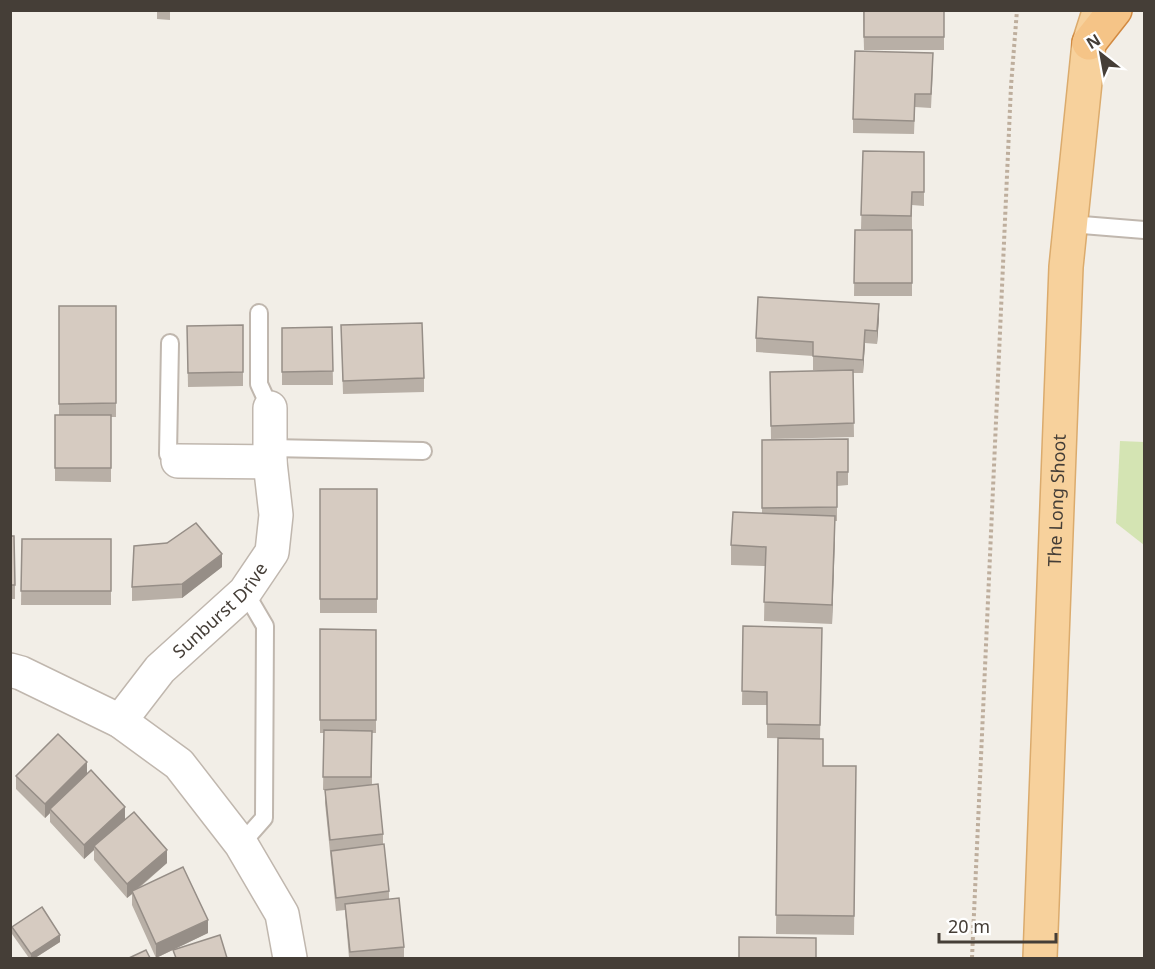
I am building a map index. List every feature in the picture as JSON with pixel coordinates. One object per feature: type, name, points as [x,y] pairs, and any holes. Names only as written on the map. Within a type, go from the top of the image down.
[{"type":"highway","points":[[1089,43],[1115,10]]},
{"type":"main road","name":"The Long Shoot","points":[[1081,10],[1089,43]]},
{"type":"main road","name":"The Long Shoot","points":[[1040,958],[1066,267],[1089,43],[1100,10]]},
{"type":"street","name":"Sunburst Drive","points":[[120,721],[160,669],[245,592],[272,552],[276,515],[270,455],[270,408]]},
{"type":"street","points":[[178,461],[270,455]]},
{"type":"street","points":[[10,670],[21,673],[120,721],[179,764],[241,844],[282,914],[290,958]]},
{"type":"lane","points":[[1070,224],[1144,230]]},
{"type":"lane","points":[[259,313],[260,384],[270,408]]},
{"type":"lane","points":[[170,343],[168,454],[178,461]]},
{"type":"lane","points":[[270,455],[423,451]]},
{"type":"lane","points":[[241,844],[264,818],[265,627],[245,592]]},
{"type":"path","points":[[972,958],[1010,110],[1017,10]]},
{"type":"green space","points":[[1120,441],[1144,442],[1144,545],[1116,523]]},
{"type":"building","points":[[864,10],[944,10],[944,37],[864,37]]},
{"type":"building","points":[[855,51],[933,53],[931,94],[915,94],[914,121],[853,119]]},
{"type":"building","points":[[863,151],[924,152],[924,192],[912,192],[911,216],[861,215]]},
{"type":"building","points":[[855,230],[912,230],[912,283],[854,283]]},
{"type":"building","points":[[758,297],[879,304],[877,331],[865,330],[863,360],[813,356],[813,342],[756,338]]},
{"type":"building","points":[[59,306],[116,306],[116,403],[59,404]]},
{"type":"building","points":[[422,323],[424,378],[343,381],[341,325]]},
{"type":"building","points":[[243,325],[243,372],[188,373],[187,326]]},
{"type":"building","points":[[332,327],[333,371],[282,372],[282,328]]},
{"type":"building","points":[[853,370],[854,423],[771,426],[770,372]]},
{"type":"building","points":[[55,415],[111,415],[111,468],[55,468]]},
{"type":"building","points":[[848,439],[848,472],[837,472],[837,507],[762,508],[762,440]]},
{"type":"building","points":[[320,489],[377,489],[377,599],[320,599]]},
{"type":"building","points":[[733,512],[835,516],[832,605],[764,602],[766,547],[731,545]]},
{"type":"building","points":[[196,523],[222,554],[182,584],[132,587],[134,546],[167,543]]},
{"type":"building","points":[[10,536],[14,536],[15,585],[10,585]]},
{"type":"building","points":[[22,539],[111,539],[111,591],[21,591]]},
{"type":"building","points":[[743,626],[822,628],[820,725],[767,724],[767,692],[742,691]]},
{"type":"building","points":[[320,629],[376,630],[376,720],[320,720]]},
{"type":"building","points":[[324,730],[372,731],[371,777],[323,777]]},
{"type":"building","points":[[58,734],[87,762],[45,804],[16,776]]},
{"type":"building","points":[[778,738],[823,739],[823,766],[856,766],[854,916],[776,915]]},
{"type":"building","points":[[91,770],[125,807],[84,845],[50,809]]},
{"type":"building","points":[[378,784],[383,834],[330,840],[325,790]]},
{"type":"building","points":[[134,812],[167,850],[127,884],[94,846]]},
{"type":"building","points":[[384,844],[389,891],[336,898],[331,851]]},
{"type":"building","points":[[183,867],[208,920],[156,944],[132,891]]},
{"type":"building","points":[[399,898],[404,947],[350,952],[345,904]]},
{"type":"building","points":[[42,907],[60,935],[31,954],[12,927]]},
{"type":"building","points":[[220,935],[227,958],[176,958],[173,950]]},
{"type":"building","points":[[739,937],[816,938],[816,958],[739,958]]},
{"type":"building","points":[[146,950],[150,958],[129,958]]}]
